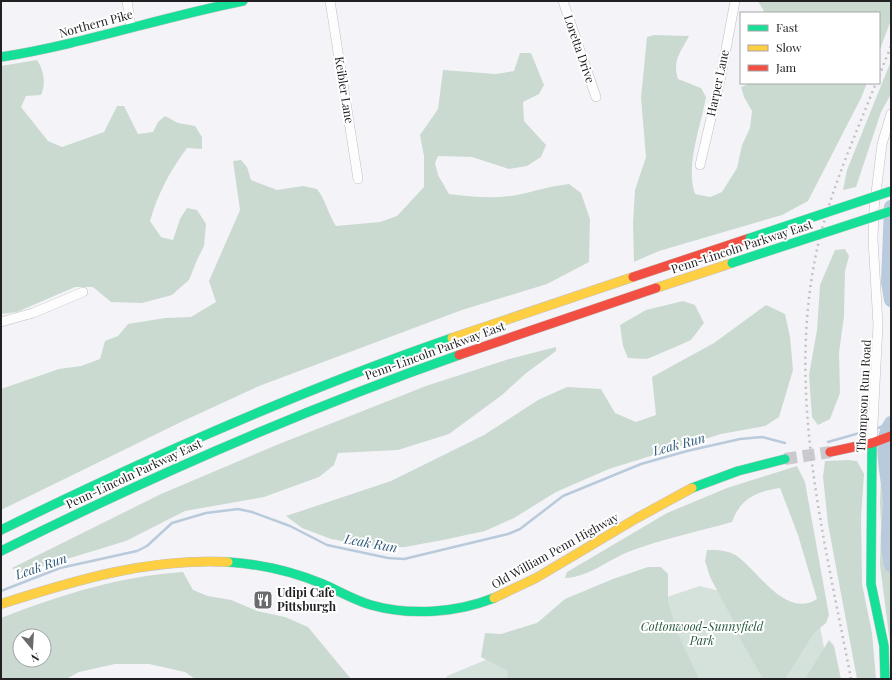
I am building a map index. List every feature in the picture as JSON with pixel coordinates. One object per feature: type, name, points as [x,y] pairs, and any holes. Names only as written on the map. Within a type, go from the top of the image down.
[{"type":"main road","name":"Northern Pike","points":[[1,57],[52,48],[218,5],[243,1]]},
{"type":"main road","name":"Penn-Lincoln Parkway East","points":[[1,530],[194,440],[349,376],[507,319],[891,192]]},
{"type":"main road","name":"Penn-Lincoln Parkway East","points":[[1,551],[158,476],[348,396],[513,336],[891,210]]},
{"type":"main road","points":[[830,452],[891,436]]},
{"type":"main road","name":"Thompson Run Road","points":[[876,440],[871,584],[884,646],[885,679]]},
{"type":"main road","name":"Old William Penn Highway","points":[[1,604],[126,567],[150,563],[193,561],[244,563],[271,569],[320,583],[369,604],[394,609],[426,610],[470,606],[497,598],[522,586],[664,502],[696,486],[729,473],[785,459]]},
{"type":"street","points":[[127,1],[131,27]]},
{"type":"street","name":"Keibler Lane","points":[[330,1],[358,179]]},
{"type":"street","name":"Loretta Drive","points":[[563,1],[596,97]]},
{"type":"street","name":"Harper Lane","points":[[700,165],[721,76],[735,1]]},
{"type":"street","name":"Thompson Run Road","points":[[876,440],[874,423],[878,325],[873,239],[874,209],[882,144],[891,114]]},
{"type":"street","points":[[1,322],[33,313],[83,292]]},
{"type":"green space","name":"Cottonwood-Sunnyfield Park","points":[[700,586],[818,616],[830,679],[446,679],[447,676],[519,646]]},
{"type":"shaded area","points":[[758,1],[891,1],[891,20],[880,49],[880,12],[764,12]]},
{"type":"shaded area","points":[[654,35],[689,36],[678,56],[676,72],[678,79],[701,88],[706,97],[693,159],[692,183],[695,194],[710,197],[722,192],[737,168],[742,145],[750,128],[752,111],[744,97],[741,87],[748,84],[867,84],[861,98],[808,201],[782,215],[659,251],[634,262],[633,223],[635,190],[646,157],[641,98],[647,37]]},
{"type":"shaded area","points":[[520,53],[531,53],[544,85],[539,94],[523,102],[524,121],[546,145],[541,157],[527,166],[509,169],[472,157],[438,156],[435,163],[438,175],[449,194],[475,197],[517,195],[569,184],[581,193],[590,219],[589,262],[547,284],[462,310],[259,386],[181,422],[1,510],[1,389],[59,369],[81,366],[100,359],[105,341],[118,336],[128,324],[165,318],[191,317],[216,302],[209,281],[240,210],[233,161],[241,160],[247,167],[251,180],[277,190],[303,186],[317,189],[323,198],[336,226],[380,222],[397,216],[424,187],[424,156],[420,135],[438,109],[443,70],[496,74],[514,71]]},
{"type":"shaded area","points":[[37,60],[44,77],[43,91],[41,95],[26,96],[21,107],[48,141],[62,147],[104,132],[117,106],[124,106],[138,134],[153,132],[158,122],[165,116],[178,123],[195,126],[202,137],[202,149],[187,148],[175,165],[165,183],[150,221],[161,237],[173,240],[180,219],[187,208],[197,210],[206,224],[204,246],[189,280],[172,295],[142,303],[111,302],[93,287],[75,287],[17,312],[1,314],[1,66]]},
{"type":"shaded area","points":[[891,61],[891,94],[881,112],[856,187],[843,190],[847,170]]},
{"type":"shaded area","points":[[845,249],[849,256],[845,271],[844,316],[839,353],[840,393],[830,419],[818,425],[812,417],[809,375],[817,330],[820,285],[835,250]]},
{"type":"shaded area","points":[[683,301],[695,305],[704,323],[691,340],[647,359],[628,358],[623,346],[620,325],[646,310]]},
{"type":"shaded area","points":[[766,305],[785,314],[790,337],[793,370],[779,417],[765,426],[721,434],[609,469],[556,492],[514,518],[485,531],[443,540],[405,547],[374,547],[331,539],[302,528],[286,516],[391,481],[484,435],[538,400],[567,387],[601,389],[615,413],[636,422],[656,415],[652,377],[714,343]]},
{"type":"shaded area","points":[[556,347],[556,351],[525,374],[502,395],[449,434],[398,450],[338,453],[334,465],[319,477],[264,497],[185,511],[126,541],[34,569],[17,573],[12,568],[161,494],[279,444],[426,386],[509,359]]},
{"type":"shaded area","points":[[825,461],[857,461],[864,474],[861,517],[862,584],[872,633],[876,679],[857,679],[828,524],[823,477]]},
{"type":"shaded area","points":[[891,461],[891,651],[880,565],[880,503],[881,477]]},
{"type":"shaded area","points":[[797,466],[805,482],[829,615],[826,623],[814,633],[785,679],[763,679],[738,635],[733,620],[710,577],[705,561],[707,550],[726,551],[737,556],[774,591],[784,598],[795,603],[806,604],[817,599],[798,535],[780,488],[756,494],[750,498],[740,507],[732,522],[641,547],[628,552],[590,572],[565,578],[567,572],[667,513],[727,488]]},
{"type":"shaded area","points":[[648,567],[661,567],[668,574],[668,601],[677,632],[699,679],[507,679],[508,671],[481,657],[485,633],[501,634],[537,623],[565,599],[613,579]]},
{"type":"shaded area","points":[[183,572],[193,590],[208,596],[231,600],[257,611],[285,617],[308,627],[351,679],[195,679],[185,672],[149,664],[115,664],[79,672],[66,679],[1,679],[1,618],[68,594],[113,582]]},
{"type":"shaded area","points":[[829,640],[834,646],[841,679],[805,679]]},
{"type":"waterway","points":[[891,207],[888,282],[891,300]]},
{"type":"waterway","points":[[891,423],[887,431],[884,450],[890,501],[888,539],[891,565]]},
{"type":"waterway","name":"Leak Run","points":[[875,429],[890,424]]},
{"type":"waterway","name":"Leak Run","points":[[828,442],[870,430]]},
{"type":"waterway","name":"Leak Run","points":[[1,591],[60,568],[137,551],[147,546],[172,523],[206,513],[238,509],[252,512],[290,526],[327,545],[388,558],[404,559],[508,534],[520,529],[563,496],[641,464],[687,451],[740,439],[762,437],[785,443]]},
{"type":"tunnel","points":[[785,459],[830,452]]},
{"type":"railway","points":[[880,74],[891,46]]},
{"type":"railway","points":[[851,679],[820,517],[812,463],[807,408],[805,354],[809,299],[823,224],[844,163],[876,84]]},
{"type":"traffic: fast","points":[[1,57],[32,52],[213,7],[243,1]]},
{"type":"traffic: fast","points":[[750,238],[891,191]]},
{"type":"traffic: fast","points":[[732,263],[891,211]]},
{"type":"traffic: fast","points":[[1,530],[112,477],[280,403],[337,380],[452,338]]},
{"type":"traffic: fast","points":[[1,551],[113,497],[227,446],[342,398],[459,355]]},
{"type":"traffic: fast","points":[[872,443],[871,584],[884,646],[885,679]]},
{"type":"traffic: fast","points":[[692,488],[738,471],[785,459]]},
{"type":"traffic: fast","points":[[228,562],[288,572],[323,584],[365,603],[401,611],[417,612],[449,610],[494,598]]},
{"type":"traffic: slow","points":[[656,288],[732,263]]},
{"type":"traffic: slow","points":[[452,338],[633,277]]},
{"type":"traffic: slow","points":[[494,598],[536,578],[637,518],[692,488]]},
{"type":"traffic: slow","points":[[1,604],[113,572],[170,564],[228,562]]},
{"type":"traffic: jam","points":[[633,277],[750,238]]},
{"type":"traffic: jam","points":[[459,355],[656,288]]},
{"type":"traffic: jam","points":[[830,452],[872,443],[891,436]]},
{"type":"place","name":"Udipi Cafe Pittsburgh","points":[[263,600]]}]
